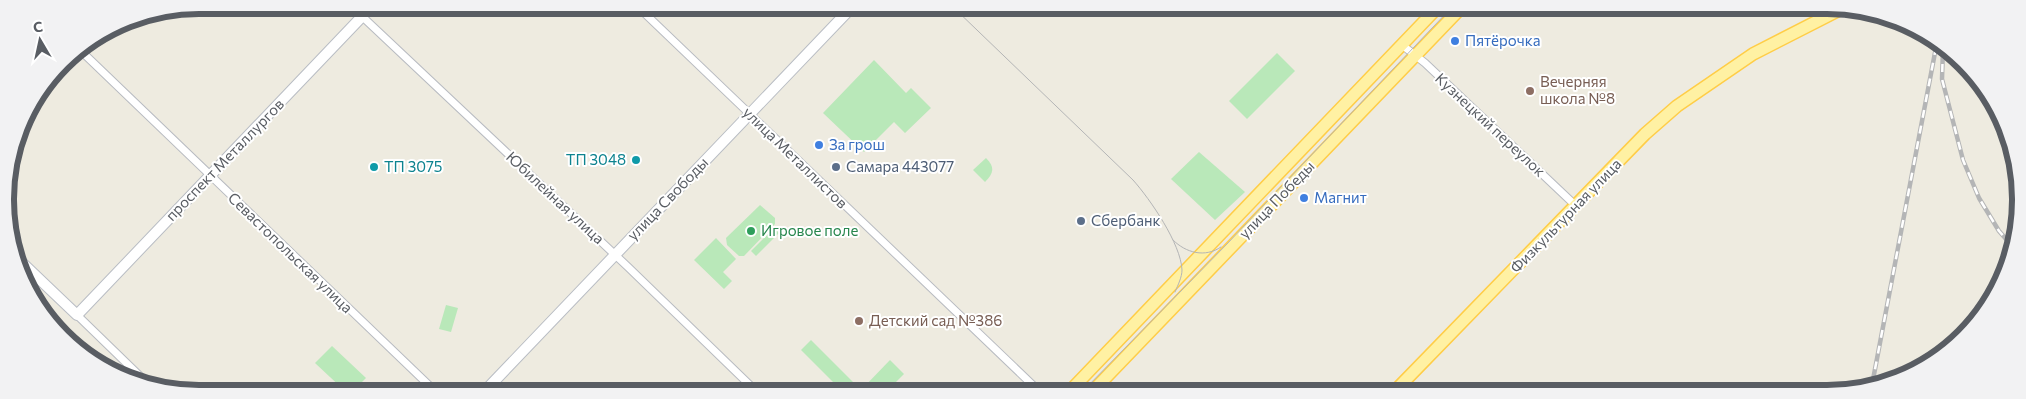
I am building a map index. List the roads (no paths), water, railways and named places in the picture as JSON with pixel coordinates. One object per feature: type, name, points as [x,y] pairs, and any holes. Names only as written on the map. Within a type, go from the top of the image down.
[{"type":"main road","name":"улица Победы","points":[[1076,385],[1431,14]]},
{"type":"main road","name":"улица Победы","points":[[1099,385],[1455,14]]},
{"type":"main road","name":"Физкультурная улица","points":[[1401,385],[1645,134],[1677,106],[1753,54],[1831,14]]},
{"type":"street","name":"Юбилейная улица","points":[[358,14],[615,255],[750,385]]},
{"type":"street","name":"проспект Металлургов","points":[[77,315],[364,14]]},
{"type":"street","name":"улица Металлистов","points":[[645,14],[1033,385]]},
{"type":"street","name":"улица Свободы","points":[[491,385],[845,14]]},
{"type":"street","name":"Кузнецкий переулок","points":[[1402,45],[1576,206]]},
{"type":"street","name":"Севастопольская улица","points":[[84,54],[430,385]]},
{"type":"street","points":[[27,267],[138,374]]},
{"type":"tram line","points":[[960,14],[1140,188],[1164,222],[1180,259],[1182,273],[1175,292]]},
{"type":"tram line","points":[[1089,385],[1227,244],[1445,14]]},
{"type":"tram line","points":[[1173,240],[1190,251],[1202,253],[1221,247]]},
{"type":"railway","points":[[1873,379],[1936,49]]},
{"type":"railway","points":[[1943,54],[1942,79],[1963,160],[1979,198],[1999,231],[2008,241]]},
{"type":"place","name":"Пятёрочка","points":[[1455,41]]},
{"type":"place","name":"Вечерняя школа №8","points":[[1530,91]]},
{"type":"place","name":"За грош","points":[[819,145]]},
{"type":"place","name":"ТП 3048","points":[[636,160]]},
{"type":"place","name":"ТП 3075","points":[[374,167]]},
{"type":"place","name":"Самара 443077","points":[[836,167]]},
{"type":"place","name":"Магнит","points":[[1304,198]]},
{"type":"place","name":"Сбербанк","points":[[1081,221]]},
{"type":"place","name":"Игровое поле","points":[[751,231]]},
{"type":"place","name":"Детский сад №386","points":[[859,321]]}]
